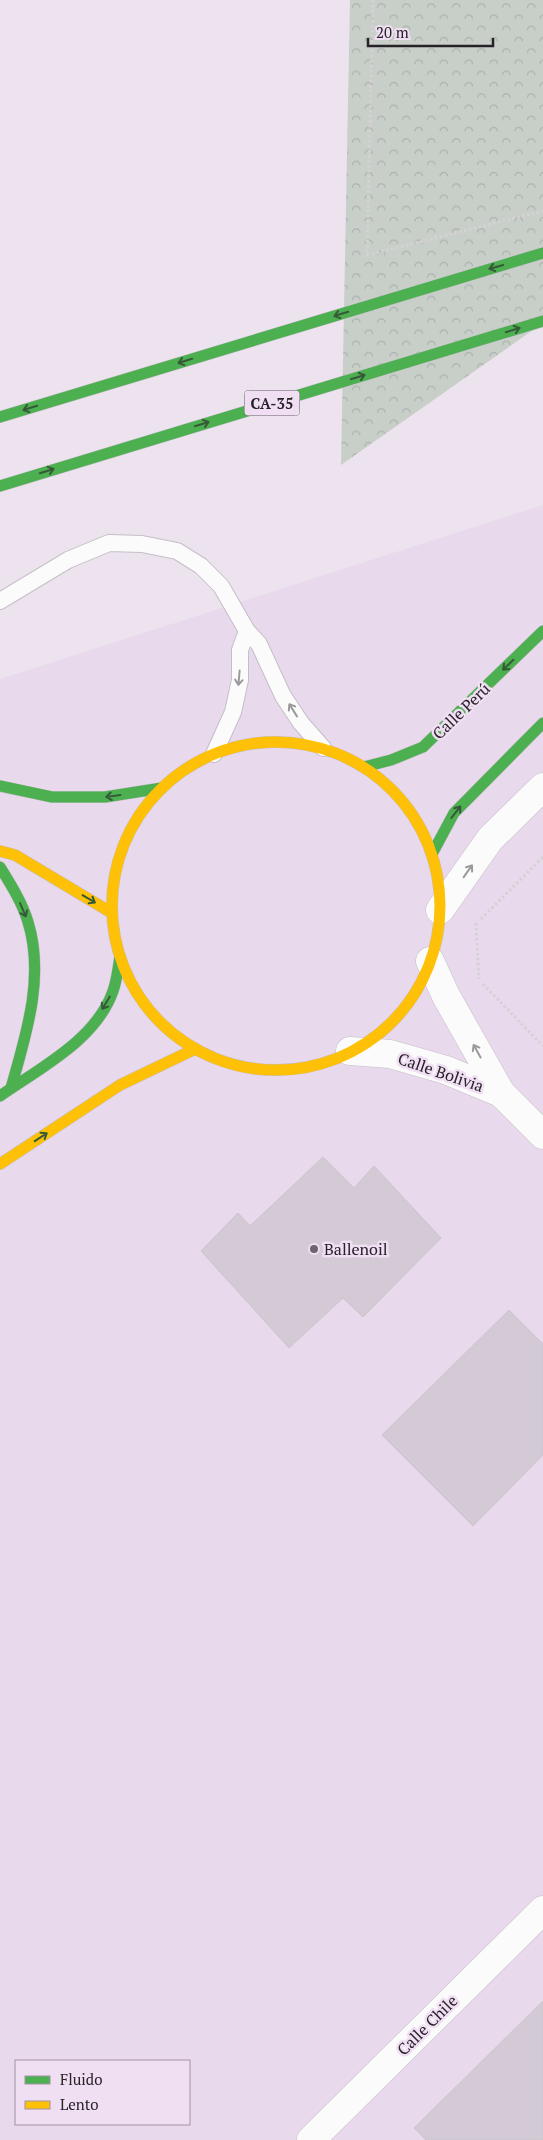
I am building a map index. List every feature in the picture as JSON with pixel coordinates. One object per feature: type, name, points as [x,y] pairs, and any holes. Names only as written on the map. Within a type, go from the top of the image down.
[{"type":"main road","points":[[0,417],[543,253]]},
{"type":"main road","name":"CA-35","points":[[0,486],[543,321]]},
{"type":"main road","name":"Calle Perú","points":[[364,767],[391,760],[423,747],[543,631]]},
{"type":"main road","points":[[432,854],[454,813],[543,723]]},
{"type":"main road","points":[[268,742],[296,743],[323,748],[364,767],[386,784],[406,805],[421,828],[432,854],[438,881],[440,910],[437,936],[430,961],[415,992],[398,1014],[373,1037],[350,1051],[325,1062],[299,1068],[272,1069],[237,1064],[195,1048],[179,1038],[149,1010],[128,976],[120,957],[112,912],[114,878],[124,845],[142,812],[162,788],[189,767],[214,754],[240,746],[268,742]]},
{"type":"main road","points":[[0,786],[61,797],[105,797],[162,788]]},
{"type":"main road","points":[[0,851],[15,856],[112,912]]},
{"type":"main road","points":[[0,867],[11,883],[28,921],[36,958],[34,996],[11,1088]]},
{"type":"main road","points":[[0,1096],[62,1055],[97,1019],[112,993],[120,957]]},
{"type":"main road","points":[[0,1164],[120,1085],[195,1048]]},
{"type":"street","points":[[440,910],[490,839],[543,787]]},
{"type":"street","name":"Calle Bolivia","points":[[430,961],[446,996],[501,1093],[543,1135]]},
{"type":"street","name":"Calle Bolivia","points":[[350,1051],[390,1054],[446,1070],[501,1093]]},
{"type":"street","name":"Calle Chile","points":[[311,2140],[543,1910]]},
{"type":"lane","points":[[0,601],[68,560],[109,543],[142,544],[177,551],[201,566],[222,586],[247,631],[259,644],[283,696],[301,723],[323,748]]},
{"type":"lane","points":[[214,754],[233,712],[240,680],[240,650],[247,631]]},
{"type":"path","points":[[373,0],[366,255],[543,211]]},
{"type":"path","points":[[543,857],[475,924],[480,980],[543,1046]]},
{"type":"shaded area","points":[[543,505],[543,2140],[0,2140],[0,679]]},
{"type":"green space","points":[[350,0],[543,0],[543,323],[341,465]]},
{"type":"building","points":[[323,1157],[354,1188],[374,1166],[441,1238],[363,1317],[343,1298],[289,1348],[201,1251],[238,1213],[250,1226]]},
{"type":"building","points":[[509,1310],[543,1344],[543,1455],[473,1526],[382,1435]]},
{"type":"building","points":[[543,2001],[543,2140],[426,2140],[414,2128]]},
{"type":"traffic: fast","points":[[0,417],[543,253]]},
{"type":"traffic: fast","points":[[0,486],[543,321]]},
{"type":"traffic: fast","points":[[364,767],[391,760],[423,747],[543,631]]},
{"type":"traffic: fast","points":[[432,854],[454,813],[543,723]]},
{"type":"traffic: fast","points":[[0,786],[52,797],[105,797],[162,788]]},
{"type":"traffic: fast","points":[[0,867],[26,915],[33,943],[35,964],[32,1006],[11,1088]]},
{"type":"traffic: fast","points":[[0,1096],[65,1051],[94,1024],[105,1008],[113,991],[120,957]]},
{"type":"traffic: slow","points":[[276,742],[323,749],[339,755],[367,770],[392,790],[412,815],[427,843],[433,859],[440,906],[433,953],[427,969],[412,997],[392,1022],[367,1042],[339,1057],[323,1063],[276,1070],[229,1063],[213,1057],[185,1042],[160,1022],[140,997],[125,969],[119,953],[112,906],[119,859],[125,843],[140,815],[160,790],[185,770],[213,755],[229,749],[276,742]]},
{"type":"traffic: slow","points":[[0,851],[15,855],[112,913]]},
{"type":"traffic: slow","points":[[0,1164],[120,1085],[195,1049]]},
{"type":"place","name":"Ballenoil","points":[[314,1249]]}]
